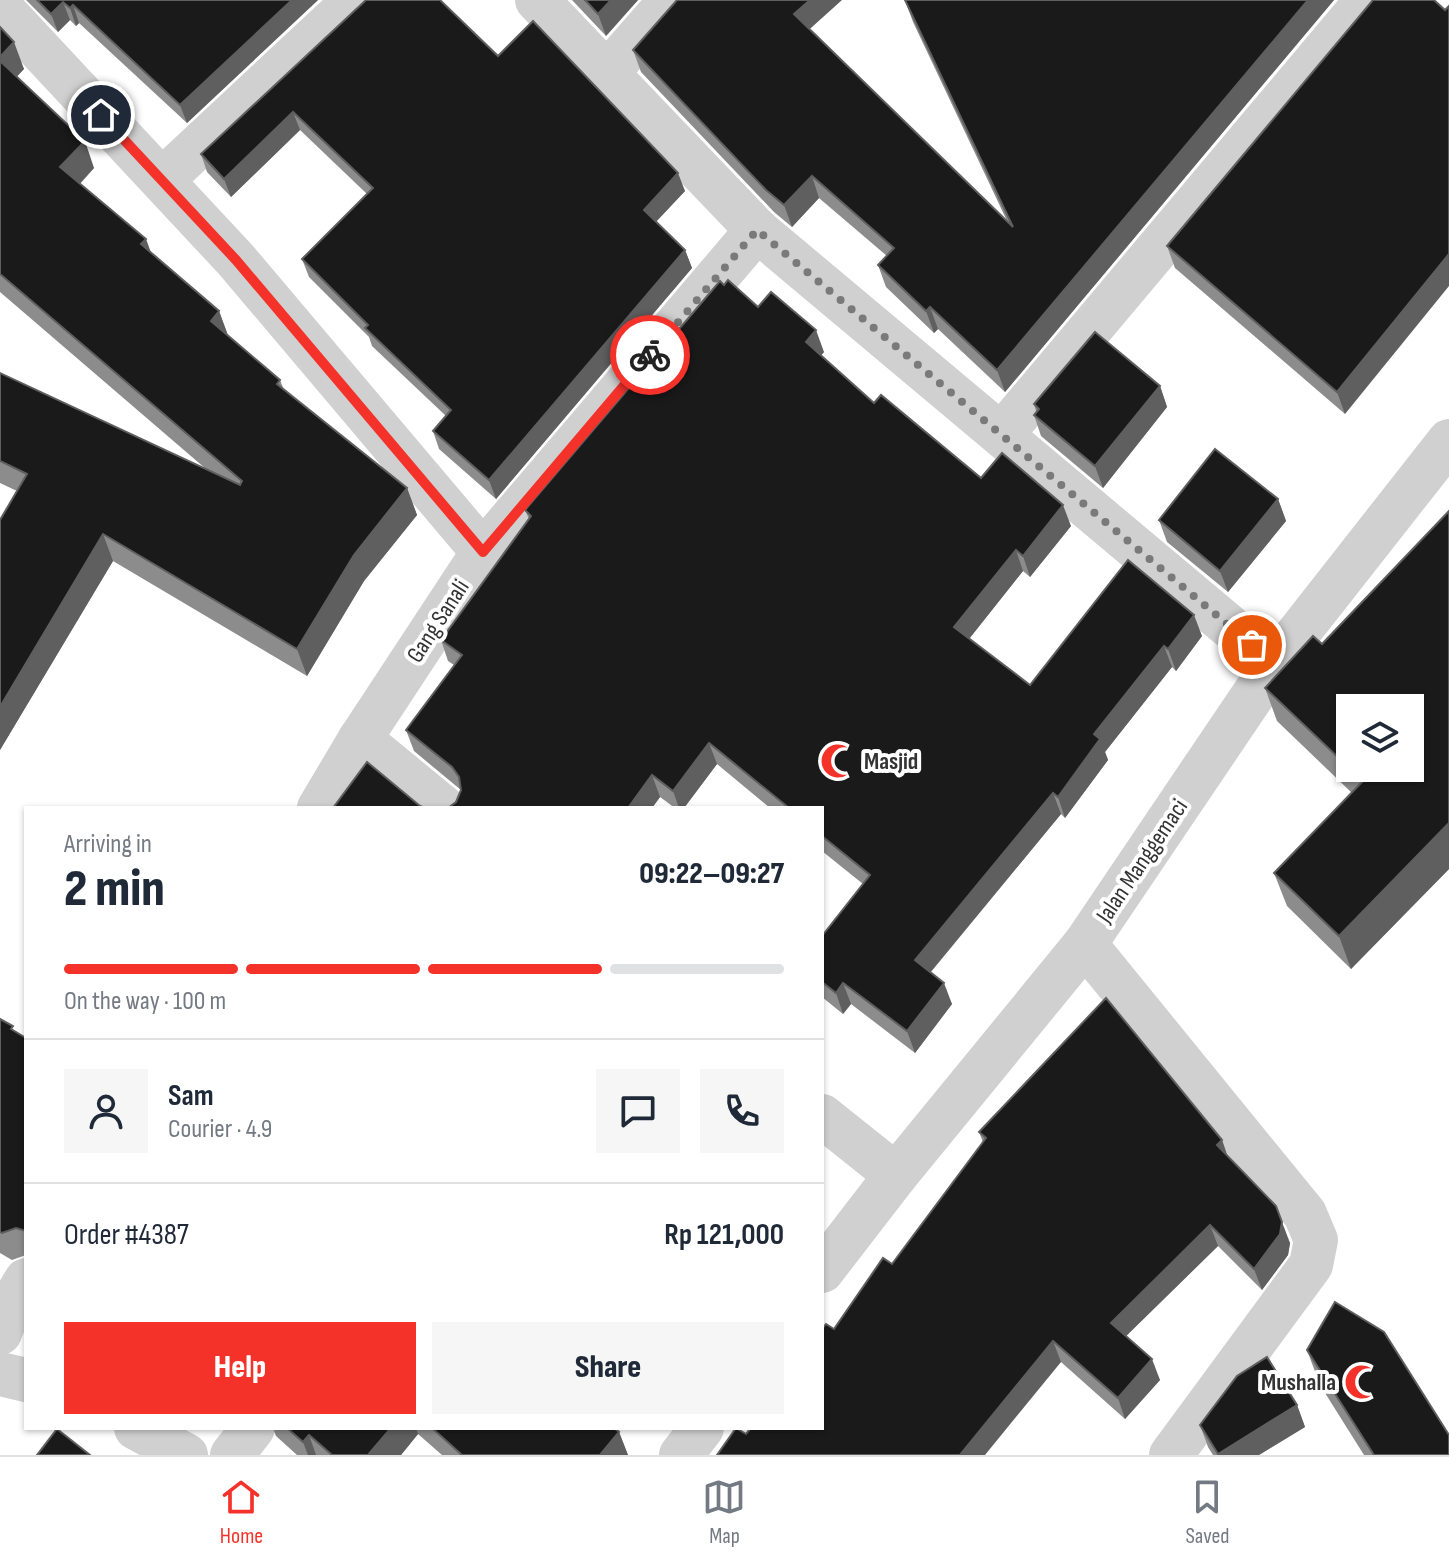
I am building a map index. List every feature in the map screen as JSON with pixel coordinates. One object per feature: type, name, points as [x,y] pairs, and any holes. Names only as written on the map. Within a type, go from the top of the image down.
[{"type":"street","points":[[162,180],[355,0]]},
{"type":"street","points":[[537,0],[757,230],[1274,664]]},
{"type":"street","points":[[607,73],[671,0]]},
{"type":"street","points":[[1002,434],[1367,0]]},
{"type":"street","points":[[0,7],[236,260],[483,552]]},
{"type":"street","name":"Gang Sanali","points":[[320,806],[360,739],[483,552],[757,230]]},
{"type":"street","name":"Jalan Manggemaci","points":[[824,1268],[896,1175],[1085,944],[1274,664],[1449,441]]},
{"type":"street","points":[[360,739],[442,806]]},
{"type":"street","points":[[1085,944],[1305,1214],[1316,1240],[1311,1265],[1171,1455]]},
{"type":"street","points":[[824,1118],[896,1175]]},
{"type":"street","points":[[0,1374],[24,1380]]},
{"type":"street","points":[[140,1430],[186,1455]]},
{"type":"street","points":[[232,1455],[251,1430]]},
{"type":"street","points":[[681,1455],[700,1430]]},
{"type":"building","points":[[37,0],[292,0],[180,105],[73,5],[70,8],[63,2],[51,14]]},
{"type":"building","points":[[366,0],[440,0],[498,56],[533,21],[678,173],[644,210],[685,250],[489,480],[433,431],[451,410],[365,328],[368,325],[302,259],[373,188],[293,112],[224,179],[201,154]]},
{"type":"building","points":[[585,0],[611,0],[598,14]]},
{"type":"building","points":[[677,0],[810,0],[794,14],[1013,227],[905,0],[1308,0],[997,370],[930,307],[926,311],[878,265],[894,248],[812,176],[784,205],[766,190],[633,50]]},
{"type":"building","points":[[1373,0],[1434,0],[1445,10],[1449,6],[1449,254],[1337,392],[1167,246]]},
{"type":"building","points":[[0,27],[14,42],[0,57]]},
{"type":"building","points":[[0,61],[85,141],[60,167],[146,239],[141,244],[219,311],[211,321],[280,380],[277,384],[407,488],[354,555],[297,649],[103,534],[0,707],[0,520],[27,474],[0,461],[0,373],[240,485],[242,481],[0,274]]},
{"type":"building","points":[[728,280],[758,307],[771,292],[816,330],[806,342],[874,403],[881,395],[981,478],[1002,453],[1063,505],[1023,556],[1016,550],[954,627],[1030,685],[1128,560],[1194,615],[1168,649],[1164,646],[1094,734],[1100,739],[1058,797],[1053,793],[915,960],[944,983],[907,1031],[843,983],[836,993],[824,984],[824,933],[870,875],[824,838],[824,806],[787,806],[709,743],[673,791],[652,775],[629,806],[451,806],[461,790],[459,777],[452,767],[406,730],[462,655],[441,640],[531,516],[525,510],[720,281],[724,285]]},
{"type":"building","points":[[1095,332],[1160,386],[1095,466],[1034,415],[1039,409],[1034,404]]},
{"type":"building","points":[[1215,449],[1278,499],[1220,571],[1159,520]]},
{"type":"building","points":[[1449,511],[1449,823],[1339,936],[1274,873],[1362,782],[1424,782],[1424,694],[1336,694],[1336,755],[1265,688],[1313,636],[1322,644]]},
{"type":"building","points":[[367,762],[420,806],[334,806]]},
{"type":"building","points":[[1106,998],[1222,1140],[1217,1145],[1276,1206],[1282,1222],[1280,1234],[1254,1269],[1210,1225],[1111,1323],[1152,1359],[1118,1398],[1053,1341],[960,1455],[717,1455],[735,1430],[746,1434],[749,1430],[824,1430],[824,1326],[826,1324],[834,1329],[883,1258],[892,1264],[986,1138],[979,1132]]},
{"type":"building","points":[[0,1019],[24,1037],[24,1230],[16,1228],[0,1232]]},
{"type":"building","points":[[1335,1302],[1384,1332],[1449,1435],[1449,1455],[1374,1455],[1307,1350]]},
{"type":"building","points":[[1267,1357],[1297,1405],[1218,1454],[1200,1425],[1237,1376]]},
{"type":"building","points":[[58,1430],[90,1455],[37,1455]]},
{"type":"building","points":[[289,1430],[389,1430],[368,1455],[332,1455],[309,1435],[303,1442]]},
{"type":"building","points":[[434,1430],[619,1432],[600,1455],[462,1455]]},
{"type":"way so far","points":[[650,355],[757,230],[1252,645]]},
{"type":"place","name":"Masjid","points":[[838,761]]},
{"type":"place","name":"Mushalla","points":[[1362,1382]]},
{"type":"route","points":[[101,115],[236,260],[483,552],[650,355]]}]
